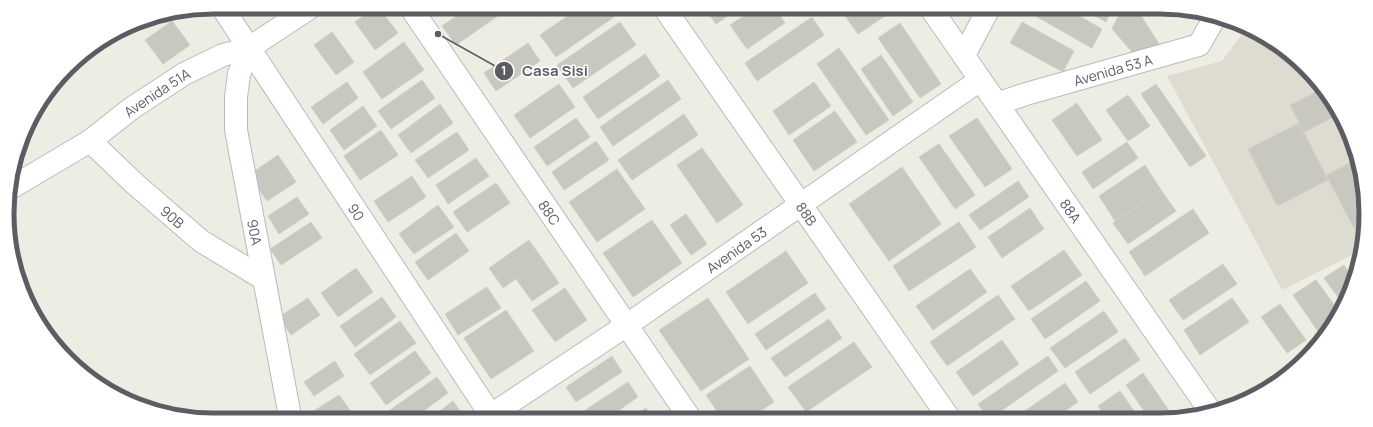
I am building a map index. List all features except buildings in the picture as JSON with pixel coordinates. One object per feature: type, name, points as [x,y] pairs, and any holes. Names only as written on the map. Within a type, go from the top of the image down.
[{"type":"street","name":"90","points":[[227,14],[490,413]]},
{"type":"street","name":"Avenida 51A","points":[[16,185],[90,141],[132,108],[184,74],[223,55],[249,48],[300,14]]},
{"type":"street","name":"88C","points":[[415,14],[686,413]]},
{"type":"street","name":"88B","points":[[668,14],[946,413]]},
{"type":"street","name":"88A","points":[[935,14],[1207,407]]},
{"type":"street","points":[[964,56],[986,14]]},
{"type":"street","name":"Avenida 53 A","points":[[997,104],[1026,94],[1199,45],[1212,21]]},
{"type":"street","name":"90A","points":[[249,48],[239,74],[236,98],[236,130],[289,413]]},
{"type":"street","name":"Avenida 53","points":[[496,413],[627,325],[980,80]]},
{"type":"street","name":"90B","points":[[90,141],[135,184],[201,241],[264,279]]},
{"type":"shaded area","points":[[1243,33],[1281,55],[1301,72],[1318,92],[1344,137],[1352,162],[1359,200],[1359,227],[1355,254],[1282,290],[1167,76],[1222,61]]},
{"type":"place","name":"Casa Sisi","points":[[438,34]]}]
